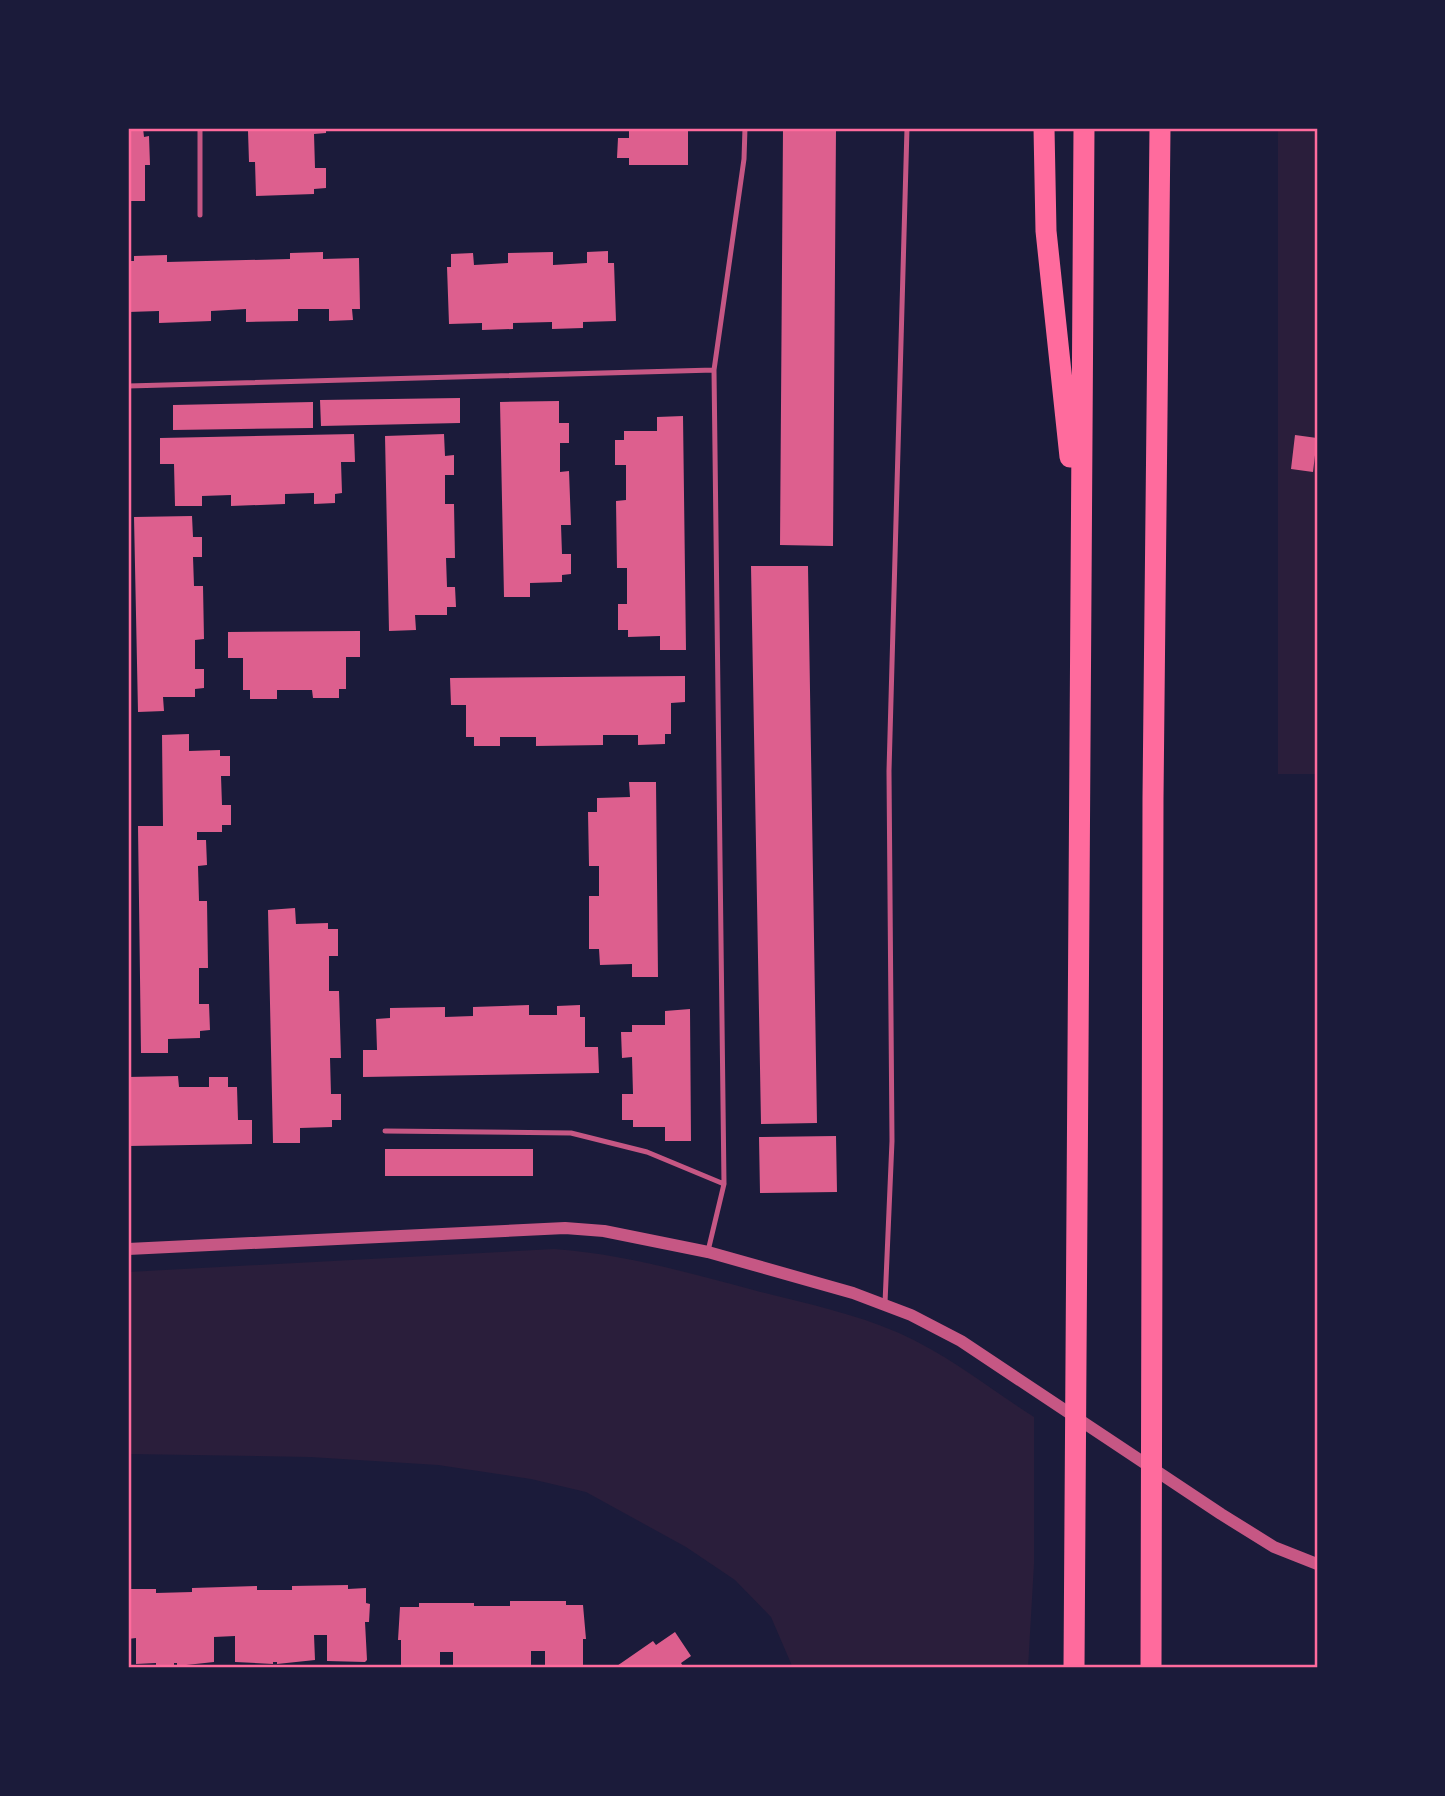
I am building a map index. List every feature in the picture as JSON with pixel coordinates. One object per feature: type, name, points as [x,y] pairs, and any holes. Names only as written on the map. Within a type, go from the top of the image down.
[{"type":"highway","points":[[1044,128],[1046,231],[1080,558]]},
{"type":"highway","points":[[1074,1668],[1084,128]]},
{"type":"highway","points":[[1151,1668],[1153,797],[1160,128]]},
{"type":"street","points":[[128,1249],[565,1228],[604,1231],[708,1252],[885,1303],[961,1341],[1274,1547],[1317,1564]]},
{"type":"lane","points":[[200,128],[200,215]]},
{"type":"lane","points":[[708,1252],[724,1184],[714,370],[736,223],[745,128]]},
{"type":"lane","points":[[885,1303],[892,1141],[889,771],[906,128]]},
{"type":"lane","points":[[128,386],[714,370]]},
{"type":"lane","points":[[385,1131],[571,1133],[648,1153],[724,1184]]},
{"type":"shaded area","points":[[1278,128],[1317,128],[1317,774],[1278,774]]},
{"type":"shaded area","points":[[554,1249],[606,1255],[656,1265],[864,1320],[917,1341],[1034,1417],[1034,1564],[1028,1668],[793,1668],[771,1617],[735,1580],[686,1547],[586,1492],[531,1479],[438,1465],[310,1457],[128,1454],[128,1272]]},
{"type":"building","points":[[128,128],[143,128],[144,137],[149,136],[150,165],[145,165],[145,201],[128,201]]},
{"type":"building","points":[[255,128],[326,128],[326,133],[314,134],[315,168],[326,168],[326,188],[314,189],[314,194],[256,196],[255,162],[249,162],[248,131],[256,131]]},
{"type":"building","points":[[629,128],[694,128],[688,130],[688,165],[629,165],[629,158],[617,158],[618,138],[629,138]]},
{"type":"building","points":[[783,128],[836,128],[833,546],[780,545]]},
{"type":"building","points":[[608,251],[608,263],[614,263],[616,321],[583,322],[583,328],[552,329],[552,322],[513,323],[513,329],[482,330],[482,323],[449,324],[447,267],[451,267],[451,254],[473,253],[474,265],[508,263],[508,253],[553,252],[553,265],[587,263],[587,252]]},
{"type":"building","points":[[323,252],[323,259],[359,258],[360,309],[352,309],[353,320],[329,321],[329,309],[298,309],[298,321],[246,322],[246,309],[211,311],[211,321],[159,323],[159,311],[128,312],[128,261],[134,261],[134,256],[167,255],[167,262],[290,259],[290,253]]},
{"type":"building","points":[[460,398],[460,423],[321,426],[320,400]]},
{"type":"building","points":[[559,401],[559,423],[569,423],[569,443],[560,443],[560,472],[569,471],[571,525],[561,525],[562,554],[571,554],[571,574],[562,575],[562,582],[530,583],[530,597],[504,597],[500,402]]},
{"type":"building","points":[[313,402],[313,428],[173,430],[173,405]]},
{"type":"building","points":[[683,416],[686,650],[660,650],[660,636],[628,637],[628,630],[618,630],[618,604],[627,604],[627,568],[617,568],[616,501],[626,500],[626,465],[615,465],[615,440],[624,440],[624,431],[657,431],[657,417]]},
{"type":"building","points":[[354,434],[355,462],[341,462],[342,493],[335,494],[335,503],[314,504],[314,493],[285,494],[285,504],[231,506],[231,495],[202,496],[202,506],[175,506],[174,464],[160,464],[160,438]]},
{"type":"building","points":[[444,434],[445,456],[454,455],[454,475],[445,475],[445,504],[454,504],[455,558],[446,558],[447,587],[455,587],[456,607],[447,607],[447,615],[415,615],[416,630],[389,631],[385,436]]},
{"type":"building","points":[[1295,435],[1317,438],[1313,472],[1291,469]]},
{"type":"building","points":[[192,516],[193,537],[202,537],[202,557],[193,557],[194,586],[203,586],[204,639],[195,640],[195,669],[204,669],[204,688],[195,689],[195,697],[163,697],[164,711],[138,712],[134,517]]},
{"type":"building","points":[[751,566],[808,566],[817,1123],[761,1124]]},
{"type":"building","points":[[360,631],[360,657],[346,657],[346,689],[339,689],[339,698],[313,698],[312,690],[277,690],[277,699],[250,699],[250,690],[243,690],[243,658],[228,658],[228,632]]},
{"type":"building","points":[[685,676],[685,702],[671,703],[671,734],[665,734],[665,744],[638,745],[638,735],[603,735],[603,745],[536,746],[536,737],[500,737],[500,746],[474,746],[474,737],[466,737],[466,705],[451,705],[450,678]]},
{"type":"building","points":[[189,734],[189,751],[220,750],[220,756],[230,756],[230,776],[221,776],[222,805],[231,805],[231,825],[222,825],[222,832],[197,832],[197,840],[206,840],[207,865],[198,866],[199,901],[207,901],[208,968],[199,968],[199,1004],[209,1004],[210,1030],[200,1031],[200,1038],[168,1039],[168,1053],[141,1053],[138,826],[163,826],[162,735]]},
{"type":"building","points":[[629,782],[656,782],[658,977],[632,977],[632,964],[600,965],[599,949],[589,949],[589,896],[599,896],[599,866],[589,866],[588,812],[597,812],[597,798],[630,797]]},
{"type":"building","points":[[295,908],[296,924],[328,923],[328,929],[338,929],[338,956],[329,956],[329,991],[339,991],[341,1058],[330,1058],[331,1094],[341,1094],[341,1120],[332,1120],[332,1127],[300,1128],[300,1143],[273,1143],[268,910]]},
{"type":"building","points":[[529,1005],[529,1015],[557,1015],[557,1006],[580,1005],[580,1017],[585,1017],[585,1047],[598,1047],[599,1073],[363,1077],[363,1050],[377,1050],[376,1019],[390,1018],[390,1008],[445,1007],[445,1017],[473,1016],[473,1007]]},
{"type":"building","points":[[690,1009],[691,1141],[665,1141],[665,1127],[633,1127],[633,1120],[622,1120],[622,1094],[633,1094],[632,1057],[622,1058],[621,1032],[632,1032],[632,1025],[665,1025],[665,1011]]},
{"type":"building","points":[[178,1076],[179,1087],[209,1087],[209,1077],[228,1077],[228,1087],[237,1087],[238,1120],[252,1120],[252,1144],[128,1146],[128,1077]]},
{"type":"building","points":[[836,1136],[837,1192],[760,1193],[759,1137]]},
{"type":"building","points":[[385,1149],[533,1149],[533,1176],[385,1176]]},
{"type":"building","points":[[348,1585],[348,1589],[366,1588],[366,1603],[370,1604],[369,1622],[365,1622],[365,1662],[327,1661],[327,1635],[314,1635],[315,1660],[277,1664],[235,1662],[235,1636],[214,1637],[214,1662],[156,1666],[156,1663],[136,1664],[136,1638],[128,1639],[128,1589],[156,1589],[156,1593],[192,1592],[192,1588],[257,1586],[257,1590],[292,1590],[292,1586]]},
{"type":"building","points":[[510,1601],[566,1601],[566,1605],[583,1605],[586,1639],[583,1639],[583,1668],[545,1668],[545,1651],[531,1651],[531,1668],[453,1668],[453,1652],[440,1652],[440,1668],[401,1668],[401,1640],[398,1640],[400,1607],[419,1607],[419,1603],[510,1606]]},
{"type":"building","points":[[675,1632],[691,1656],[681,1663],[684,1668],[614,1668],[653,1641],[656,1645]]}]
